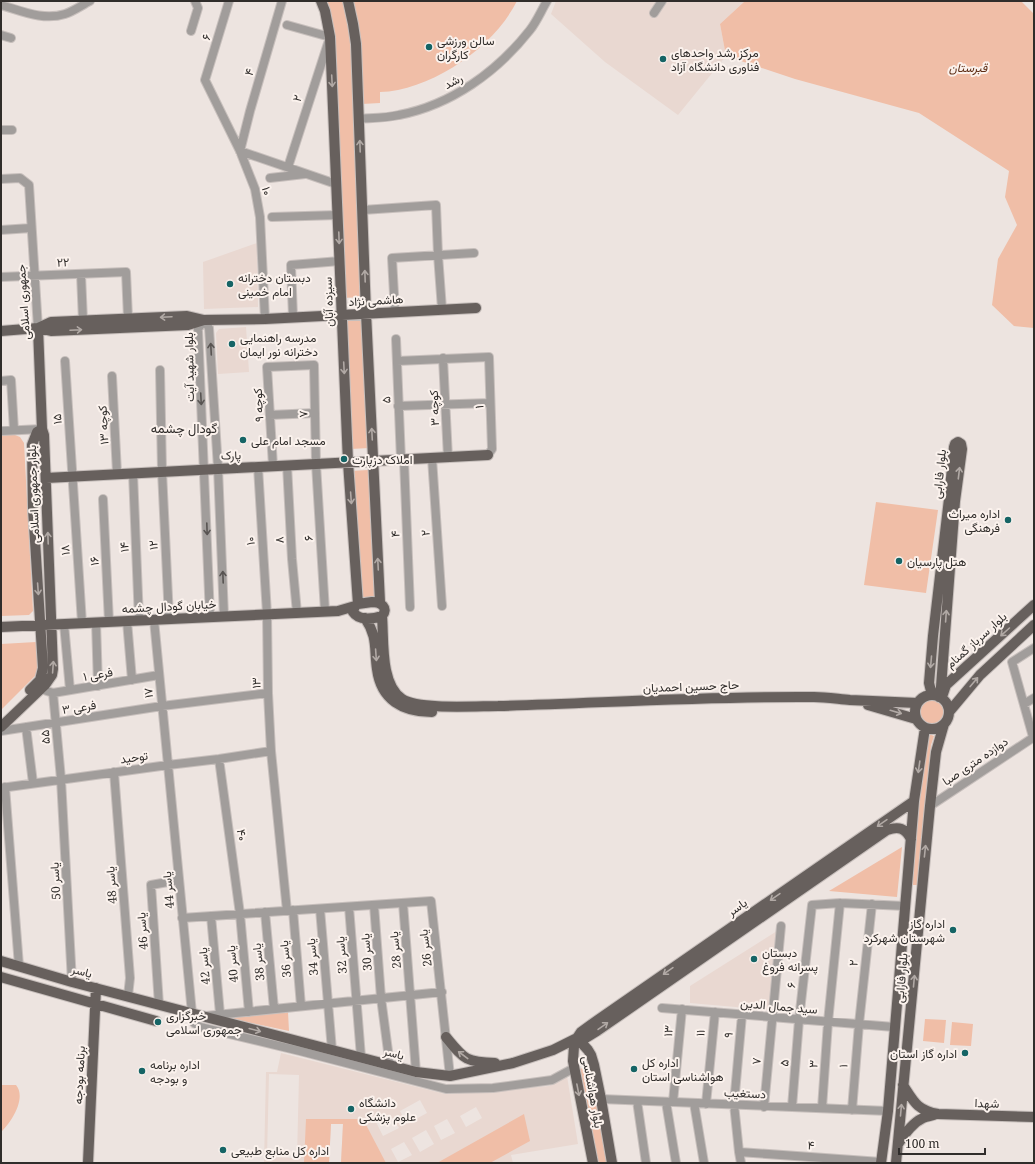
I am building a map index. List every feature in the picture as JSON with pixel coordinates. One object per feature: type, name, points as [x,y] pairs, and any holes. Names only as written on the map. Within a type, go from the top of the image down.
[{"type":"main road","name":"سیزده آبان","points":[[321,1],[325,11],[330,38],[348,462],[356,608]]},
{"type":"main road","points":[[348,1],[356,44],[366,313],[380,602],[356,608]]},
{"type":"main road","name":"هاشمی نژاد","points":[[38,328],[51,322],[128,318],[187,316],[204,320],[266,319],[476,308]]},
{"type":"main road","name":"هاشمی نژاد","points":[[1,331],[38,328],[51,331],[188,325],[204,320]]},
{"type":"main road","name":"جمهوری اسلامی","points":[[38,328],[42,429]]},
{"type":"main road","name":"بلوار جمهوری اسلامی","points":[[1,718],[40,680],[42,676],[41,625],[33,509],[32,444],[37,432],[42,429],[44,435],[54,669],[49,680],[41,689],[1,727]]},
{"type":"main road","name":"پارک","points":[[46,478],[118,473],[488,455]]},
{"type":"main road","name":"بلوار فارابی","points":[[952,500],[942,687],[937,697],[929,683],[933,636],[952,500]]},
{"type":"main road","name":"حاج حسین احمدیان","points":[[380,602],[385,608],[382,616],[386,673],[389,684],[396,694],[411,703],[465,706],[588,704],[736,697],[816,696],[848,700],[917,703]]},
{"type":"main road","name":"بلوار سرباز گمنام","points":[[937,697],[946,685],[1034,605]]},
{"type":"main road","name":"خیابان گودال چشمه","points":[[1,627],[338,611],[356,608],[358,617],[366,618]]},
{"type":"main road","points":[[366,618],[382,616]]},
{"type":"main road","name":"حاج حسین احمدیان","points":[[366,618],[374,633],[379,680],[388,697],[395,703],[405,708],[416,711],[447,711],[465,706]]},
{"type":"main road","points":[[949,712],[980,675],[1034,625]]},
{"type":"main road","points":[[933,636],[944,636]]},
{"type":"main road","points":[[924,697],[937,697],[947,704],[949,712],[948,719],[944,724],[934,729],[925,728],[919,724],[916,719],[914,711],[917,703],[924,697]]},
{"type":"main road","points":[[848,700],[900,713],[916,719]]},
{"type":"main road","name":"بلوار فارابی","points":[[896,1163],[930,806],[936,752],[944,724]]},
{"type":"main road","name":"بلوار فارابی","points":[[881,1162],[888,1111],[914,801],[925,728]]},
{"type":"main road","name":"یاسر","points":[[759,913],[914,801]]},
{"type":"main road","name":"یاسر","points":[[1,961],[72,982],[361,1057],[390,1066],[416,1072],[450,1076],[513,1063],[553,1050],[577,1038],[581,1032],[592,1024],[887,830],[895,827],[902,829],[907,832],[911,839]]},
{"type":"main road","points":[[904,906],[920,907]]},
{"type":"main road","points":[[1,977],[156,1020]]},
{"type":"main road","name":"برنامه بودجه","points":[[88,1163],[96,988]]},
{"type":"main road","points":[[446,1037],[461,1055],[474,1062],[513,1063]]},
{"type":"main road","name":"بلوار هواشناسی","points":[[593,1163],[573,1061],[574,1046],[577,1038],[588,1050],[594,1066],[612,1163]]},
{"type":"main road","points":[[574,1068],[576,1064],[581,1061],[587,1061],[594,1066]]},
{"type":"main road","name":"شهدا","points":[[903,1085],[915,1103],[926,1112],[938,1114],[1034,1117]]},
{"type":"main road","name":"شهدا","points":[[897,1145],[917,1121],[924,1117],[938,1114]]},
{"type":"street","points":[[1,5],[38,16],[51,17],[66,14],[90,1]]},
{"type":"street","points":[[191,31],[198,8],[195,1]]},
{"type":"street","name":"۶","points":[[205,80],[229,1]]},
{"type":"street","name":"۴","points":[[240,151],[282,1]]},
{"type":"street","name":"رشد","points":[[359,119],[399,115],[437,103],[473,85],[504,60],[531,29],[547,1]]},
{"type":"street","points":[[654,13],[662,1]]},
{"type":"street","points":[[287,25],[330,38]]},
{"type":"street","points":[[1,35],[10,38]]},
{"type":"street","name":"۲","points":[[288,167],[330,38]]},
{"type":"street","name":"۱۰","points":[[205,80],[240,151],[255,189],[260,217],[266,319]]},
{"type":"street","points":[[1,130],[12,130]]},
{"type":"street","points":[[240,151],[336,184]]},
{"type":"street","points":[[270,178],[308,174]]},
{"type":"street","name":"جمهوری اسلامی","points":[[1,179],[20,178],[29,185],[38,328]]},
{"type":"street","points":[[363,210],[436,205],[442,309]]},
{"type":"street","points":[[272,217],[338,215]]},
{"type":"street","points":[[1,230],[31,228]]},
{"type":"street","points":[[395,312],[392,258],[474,253]]},
{"type":"street","points":[[293,317],[291,265],[340,261]]},
{"type":"street","name":"۲۲","points":[[1,277],[126,272],[128,318]]},
{"type":"street","points":[[80,274],[83,321]]},
{"type":"street","name":"بلوار شهید آیت","points":[[210,617],[198,328],[204,320],[209,328],[218,468],[224,616]]},
{"type":"street","name":"۵","points":[[396,339],[398,406],[403,460]]},
{"type":"street","name":"۱","points":[[443,358],[490,357],[492,449],[488,455]]},
{"type":"street","points":[[397,361],[443,358]]},
{"type":"street","name":"کوچه ۳","points":[[443,358],[448,458]]},
{"type":"street","name":"۱۵","points":[[65,361],[73,476]]},
{"type":"street","name":"کوچه ۹","points":[[273,466],[267,367],[314,365]]},
{"type":"street","name":"۷","points":[[314,365],[316,464]]},
{"type":"street","name":"۱۲","points":[[160,370],[162,471],[169,618]]},
{"type":"street","name":"کوچه ۱۳","points":[[112,376],[118,473]]},
{"type":"street","points":[[1,381],[11,380],[14,430]]},
{"type":"street","points":[[398,406],[490,403]]},
{"type":"street","points":[[270,415],[315,413]]},
{"type":"street","points":[[1,431],[42,429]]},
{"type":"street","name":"۲","points":[[432,458],[442,606]]},
{"type":"street","name":"۴","points":[[403,460],[410,607]]},
{"type":"street","name":"۶","points":[[316,464],[325,611]]},
{"type":"street","name":"۸","points":[[287,465],[292,559],[297,613]]},
{"type":"street","name":"۱۰","points":[[258,467],[267,614]]},
{"type":"street","name":"۱۴","points":[[133,473],[139,620]]},
{"type":"street","name":"۱۸","points":[[73,476],[82,623]]},
{"type":"street","name":"۱۶","points":[[103,499],[110,622]]},
{"type":"street","name":"۱۳","points":[[267,614],[268,693],[271,751],[290,911]]},
{"type":"street","name":"۱۷","points":[[154,620],[168,765]]},
{"type":"street","points":[[127,621],[132,680]]},
{"type":"street","points":[[96,622],[98,686]]},
{"type":"street","points":[[64,624],[70,690]]},
{"type":"street","points":[[1033,737],[1012,662],[1034,648]]},
{"type":"street","name":"فرعی ۱","points":[[41,689],[54,693],[159,675]]},
{"type":"street","name":"۵۵","points":[[54,693],[61,779]]},
{"type":"street","name":"فرعی ۳","points":[[1,731],[162,706],[268,693]]},
{"type":"street","points":[[1024,704],[1034,698]]},
{"type":"street","points":[[26,727],[34,783]]},
{"type":"street","name":"دوازده متری صبا","points":[[930,806],[1033,737]]},
{"type":"street","name":"توحید","points":[[3,787],[271,751]]},
{"type":"street","name":"۴۰","points":[[219,759],[240,914]]},
{"type":"street","name":"یاسر 44","points":[[168,765],[182,918],[197,1015],[194,1024],[200,1027],[446,1089],[493,1088],[552,1080],[574,1068]]},
{"type":"street","name":"یاسر 48","points":[[114,772],[130,978],[128,996]]},
{"type":"street","name":"یاسر 50","points":[[61,779],[72,982]]},
{"type":"street","points":[[3,787],[19,966]]},
{"type":"street","name":"یاسر 46","points":[[159,1005],[151,884],[179,880]]},
{"type":"street","name":"یاسر 26","points":[[403,903],[431,901],[450,1076]]},
{"type":"street","points":[[182,918],[403,903]]},
{"type":"street","name":"یاسر 28","points":[[403,903],[416,1072]]},
{"type":"street","points":[[828,1022],[840,903],[904,906]]},
{"type":"street","name":"۶","points":[[799,1020],[812,905],[840,903]]},
{"type":"street","name":"۲","points":[[859,1024],[872,904]]},
{"type":"street","name":"یاسر 30","points":[[374,905],[381,998],[390,1066]]},
{"type":"street","name":"یاسر 32","points":[[349,906],[361,1057]]},
{"type":"street","name":"یاسر 34","points":[[320,908],[332,1050]]},
{"type":"street","name":"یاسر 36","points":[[290,911],[301,1006]]},
{"type":"street","name":"یاسر 38","points":[[265,912],[274,1009]]},
{"type":"street","name":"یاسر 40","points":[[240,914],[249,1012]]},
{"type":"street","name":"یاسر 42","points":[[211,916],[220,1014]]},
{"type":"street","points":[[772,1018],[781,926]]},
{"type":"street","name":"یاسر","points":[[197,1015],[249,1012],[442,992]]},
{"type":"street","name":"سید جمال الدین","points":[[662,1008],[894,1027]]},
{"type":"street","name":"۱۳","points":[[670,1102],[682,1009]]},
{"type":"street","name":"۱۱","points":[[706,1104],[714,1012]]},
{"type":"street","name":"۹","points":[[734,1104],[742,1015]]},
{"type":"street","name":"۷","points":[[764,1106],[772,1018]]},
{"type":"street","name":"۵","points":[[792,1107],[799,1020]]},
{"type":"street","name":"۳","points":[[822,1108],[828,1022]]},
{"type":"street","name":"۱","points":[[852,1110],[859,1024]]},
{"type":"street","name":"دستغیب","points":[[601,1099],[637,1102],[734,1104],[888,1111]]},
{"type":"street","points":[[637,1102],[646,1163]]},
{"type":"street","points":[[670,1102],[676,1163]]},
{"type":"street","points":[[694,1103],[704,1163]]},
{"type":"street","points":[[734,1104],[738,1152],[741,1163]]},
{"type":"street","name":"۴","points":[[738,1152],[881,1162]]},
{"type":"shaded area","name":"مرکز رشد واحدهای فناوری دانشگاه آزاد","points":[[556,1],[745,1],[720,24],[726,56],[678,115],[605,62],[551,14]]},
{"type":"shaded area","name":"دبستان دخترانه امام خمینی","points":[[257,243],[258,307],[204,309],[203,262]]},
{"type":"shaded area","name":"مدرسه راهنمایی دخترانه نور ایمان","points":[[246,327],[249,372],[218,374],[216,333],[219,329]]},
{"type":"shaded area","name":"دبستان پسرانه فروغ","points":[[777,931],[770,1010],[690,1003],[690,986]]},
{"type":"shaded area","name":"دانشگاه علوم پزشکی","points":[[281,1053],[445,1094],[549,1086],[567,1076],[578,1144],[511,1155],[513,1163],[341,1163],[343,1124],[331,1124],[329,1163],[264,1163],[266,1072],[277,1072]],"holes":[[[269,1074],[299,1075],[297,1158],[267,1157]],[[420,1100],[427,1113],[407,1124],[400,1111]],[[476,1107],[482,1118],[466,1127],[460,1116]],[[390,1115],[399,1128],[383,1136],[376,1122]],[[447,1119],[455,1133],[441,1140],[434,1126]],[[426,1130],[434,1144],[420,1152],[412,1138]],[[404,1142],[412,1155],[398,1162],[391,1149]]]},
{"type":"green space","points":[[324,1],[344,1],[350,22],[359,171],[361,297],[343,298],[338,169],[341,169],[333,44]]},
{"type":"green space","name":"سالن ورزشی کارگران","points":[[351,1],[517,1],[507,18],[493,34],[459,63],[420,83],[400,89],[380,92],[380,103],[362,104]]},
{"type":"green space","name":"قبرستان","points":[[745,1],[1021,1],[1034,14],[1034,328],[1014,326],[992,305],[998,259],[1017,225],[1005,197],[1009,171],[919,113],[795,79],[726,56],[720,24]]},
{"type":"green space","points":[[361,319],[369,448],[351,449],[343,321]]},
{"type":"green space","points":[[1,435],[15,435],[20,437],[24,443],[33,611],[29,615],[1,616]]},
{"type":"green space","points":[[368,470],[377,598],[359,599],[350,471]]},
{"type":"green space","points":[[876,502],[938,510],[926,593],[864,585]]},
{"type":"green space","points":[[36,642],[38,668],[35,676],[1,710],[1,644]]},
{"type":"green space","points":[[930,696],[940,700],[944,710],[940,720],[930,724],[920,720],[916,710],[920,700]]},
{"type":"green space","points":[[926,733],[934,736],[931,745],[917,885],[908,885]]},
{"type":"green space","points":[[902,847],[897,897],[829,891]]},
{"type":"green space","points":[[288,1012],[289,1031],[224,1017]]},
{"type":"green space","points":[[925,1019],[946,1020],[944,1043],[923,1041]]},
{"type":"green space","points":[[952,1022],[973,1024],[971,1046],[950,1045]]},
{"type":"green space","points":[[589,1067],[608,1163],[597,1163],[579,1069]]},
{"type":"green space","points":[[1,1085],[16,1085],[19,1090],[20,1097],[13,1117],[1,1132]]},
{"type":"green space","points":[[524,1114],[530,1141],[490,1163],[437,1163]]},
{"type":"green space","points":[[306,1119],[363,1119],[386,1163],[341,1163],[343,1124],[331,1124],[329,1163],[304,1163]]},
{"type":"place","name":"سالن ورزشی کارگران","points":[[429,47]]},
{"type":"place","name":"مرکز رشد واحدهای فناوری دانشگاه آزاد","points":[[663,59]]},
{"type":"place","name":"دبستان دخترانه امام خمینی","points":[[230,284]]},
{"type":"place","name":"مدرسه راهنمایی دخترانه نور ایمان","points":[[232,344]]},
{"type":"place","name":"مسجد امام علی","points":[[243,440]]},
{"type":"place","name":"املاک دزپارت","points":[[344,459]]},
{"type":"place","name":"اداره میراث فرهنگی","points":[[1008,520]]},
{"type":"place","name":"هتل پارسیان","points":[[899,561]]},
{"type":"place","name":"اداره گاز شهرستان شهرکرد","points":[[953,930]]},
{"type":"place","name":"دبستان پسرانه فروغ","points":[[754,959]]},
{"type":"place","name":"خبرگزاری جمهوری اسلامی","points":[[158,1022]]},
{"type":"place","name":"اداره گاز استان","points":[[965,1053]]},
{"type":"place","name":"اداره کل هواشناسی استان","points":[[634,1069]]},
{"type":"place","name":"اداره برنامه و بودجه","points":[[142,1071]]},
{"type":"place","name":"دانشگاه علوم پزشکی","points":[[351,1109]]},
{"type":"place","name":"اداره کل منابع طبیعی","points":[[223,1150]]},
{"type":"district","name":"گودال چشمه","points":[[184,428]]}]
